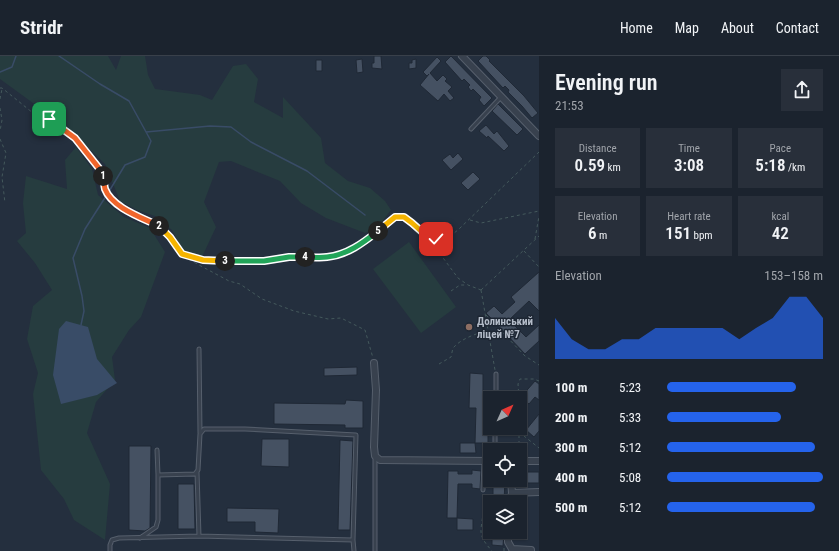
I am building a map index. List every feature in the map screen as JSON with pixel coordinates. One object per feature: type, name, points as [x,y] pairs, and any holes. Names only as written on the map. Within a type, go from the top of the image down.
[{"type":"street","points":[[462,56],[539,136]]},
{"type":"street","points":[[374,364],[376,390],[375,456],[380,460],[483,461]]},
{"type":"street","points":[[527,461],[539,461]]},
{"type":"street","points":[[511,495],[512,487]]},
{"type":"street","points":[[512,492],[539,492]]},
{"type":"street","points":[[508,539],[512,549],[531,551]]},
{"type":"lane","points":[[471,129],[502,96]]},
{"type":"lane","points":[[198,536],[197,472],[200,434],[199,349]]},
{"type":"lane","points":[[496,374],[496,391]]},
{"type":"lane","points":[[200,434],[204,429],[245,429],[356,434],[354,551]]},
{"type":"lane","points":[[140,538],[156,527],[158,520],[157,450]]},
{"type":"lane","points":[[375,456],[375,551]]},
{"type":"lane","points":[[158,475],[195,474],[197,472]]},
{"type":"lane","points":[[110,551],[112,540],[119,538],[198,536],[353,540]]},
{"type":"path","points":[[0,88],[2,88],[33,113],[49,119],[75,138],[102,172],[105,189],[115,202],[127,211],[160,226],[182,254],[228,281],[240,284],[262,299],[294,311],[328,318],[341,318],[365,330],[374,364]]},
{"type":"path","points":[[0,99],[2,88]]},
{"type":"path","points":[[0,108],[2,120],[0,131]]},
{"type":"path","points":[[0,139],[6,153],[2,177],[5,203]]},
{"type":"path","points":[[429,238],[448,239],[539,152]]},
{"type":"path","points":[[469,220],[481,223],[539,211]]},
{"type":"path","points":[[535,240],[539,216]]},
{"type":"path","points":[[182,254],[203,260],[235,262],[264,261],[289,257],[328,257],[362,244],[395,217],[404,217],[429,238],[458,278],[468,285],[481,290]]},
{"type":"path","points":[[481,290],[539,236]]},
{"type":"path","points":[[523,251],[539,267]]},
{"type":"path","points":[[451,291],[460,285],[468,285]]},
{"type":"path","points":[[481,290],[496,374]]},
{"type":"path","points":[[485,315],[525,356],[539,365]]},
{"type":"path","points":[[439,364],[451,357],[454,348],[462,342],[476,333],[488,331]]},
{"type":"path","points":[[518,391],[518,384],[520,379],[534,379],[539,381]]},
{"type":"path","points":[[523,435],[539,448]]},
{"type":"path","points":[[483,490],[484,512],[480,531],[484,542],[492,551]]},
{"type":"green space","points":[[0,56],[108,56],[116,70],[121,56],[145,56],[148,75],[155,89],[200,95],[212,100],[233,66],[246,64],[258,79],[254,102],[283,118],[283,97],[321,138],[325,163],[348,181],[370,188],[385,201],[391,210],[377,228],[365,233],[326,218],[301,203],[280,181],[231,161],[219,162],[204,202],[216,227],[202,257],[191,254],[182,249],[172,230],[155,216],[137,210],[120,201],[105,164],[70,130],[0,79]]},
{"type":"green space","points":[[76,147],[92,169],[98,195],[124,217],[150,228],[165,252],[141,317],[129,330],[112,357],[115,380],[96,402],[87,433],[110,484],[105,540],[74,520],[64,499],[41,470],[33,394],[38,373],[27,339],[33,306],[52,290],[35,263],[17,241],[26,233],[23,203],[26,176],[67,189],[65,160]]},
{"type":"green space","points":[[409,242],[456,307],[421,333],[373,269]]},
{"type":"water","points":[[66,321],[88,327],[97,359],[117,383],[97,395],[61,404],[53,375],[59,329]]},
{"type":"building","points":[[374,56],[381,56],[382,69],[372,68]]},
{"type":"building","points":[[451,56],[492,98],[484,106],[479,100],[481,97],[473,89],[471,91],[468,87],[470,85],[464,79],[462,81],[445,62]]},
{"type":"building","points":[[483,56],[486,56],[490,60],[489,61],[524,96],[538,113],[532,118],[508,92],[509,90],[505,86],[503,88],[478,61]]},
{"type":"building","points":[[437,57],[441,61],[430,73],[437,81],[443,75],[447,79],[445,81],[452,87],[448,91],[454,98],[450,101],[444,94],[438,101],[420,85],[429,74],[427,76],[423,72]]},
{"type":"building","points":[[362,59],[363,72],[357,73],[356,60]]},
{"type":"building","points":[[416,59],[416,68],[409,69],[409,63],[412,63],[412,60]]},
{"type":"building","points":[[316,60],[322,60],[322,71],[316,71]]},
{"type":"building","points":[[498,104],[523,129],[517,135],[492,111]]},
{"type":"building","points":[[486,125],[494,134],[497,131],[509,146],[504,151],[488,136],[487,138],[479,131]]},
{"type":"building","points":[[458,153],[463,159],[451,170],[442,160],[450,154],[453,158]]},
{"type":"building","points":[[473,172],[480,179],[468,190],[461,183]]},
{"type":"building","points":[[539,272],[539,311],[529,301],[509,320],[526,337],[539,325],[539,341],[525,354],[486,313],[494,306],[502,314],[515,302],[511,297]]},
{"type":"building","points":[[357,367],[357,375],[324,376],[324,368]]},
{"type":"building","points":[[470,373],[483,374],[483,435],[488,435],[488,443],[475,443],[476,408],[469,408]]},
{"type":"building","points":[[535,381],[539,384],[539,400],[535,397],[529,404],[527,402],[526,391]]},
{"type":"building","points":[[346,400],[363,401],[363,428],[345,428],[345,425],[274,424],[274,403],[345,404]]},
{"type":"building","points":[[539,414],[539,431],[534,437],[527,431],[527,429]]},
{"type":"building","points":[[262,439],[289,439],[289,467],[261,466]]},
{"type":"building","points":[[340,440],[353,441],[350,530],[338,530]]},
{"type":"building","points":[[460,443],[475,443],[476,453],[460,453]]},
{"type":"building","points":[[129,446],[151,446],[150,528],[145,531],[129,530]]},
{"type":"building","points":[[472,470],[481,471],[480,489],[472,488],[472,484],[458,484],[457,518],[447,518],[448,471],[458,471],[458,474],[472,474]]},
{"type":"building","points":[[527,472],[539,472],[539,483],[527,483]]},
{"type":"building","points":[[178,484],[194,484],[195,529],[178,529]]},
{"type":"building","points":[[493,487],[505,487],[504,495],[493,495]]},
{"type":"building","points":[[227,508],[279,509],[278,533],[255,532],[255,522],[227,522]]},
{"type":"building","points":[[457,518],[473,519],[473,530],[457,530]]},
{"type":"building","points":[[492,539],[504,539],[503,546],[492,545]]},
{"type":"waterway","points":[[0,72],[12,67],[16,56]]},
{"type":"waterway","points":[[59,56],[100,84],[129,101],[151,141],[145,157],[125,165],[85,229],[73,258],[84,311],[81,325]]},
{"type":"waterway","points":[[146,132],[210,126],[231,127],[251,142],[307,171],[365,215]]},
{"type":"place","name":"Долинський ліцей №7","points":[[469,327]]},
{"type":"route","points":[[49,119],[75,138],[102,172],[105,189],[115,202],[127,211],[160,226],[182,254],[203,260],[235,262],[264,261],[289,257],[328,257],[362,244],[395,217],[404,217],[423,234],[429,238],[436,239]]}]
